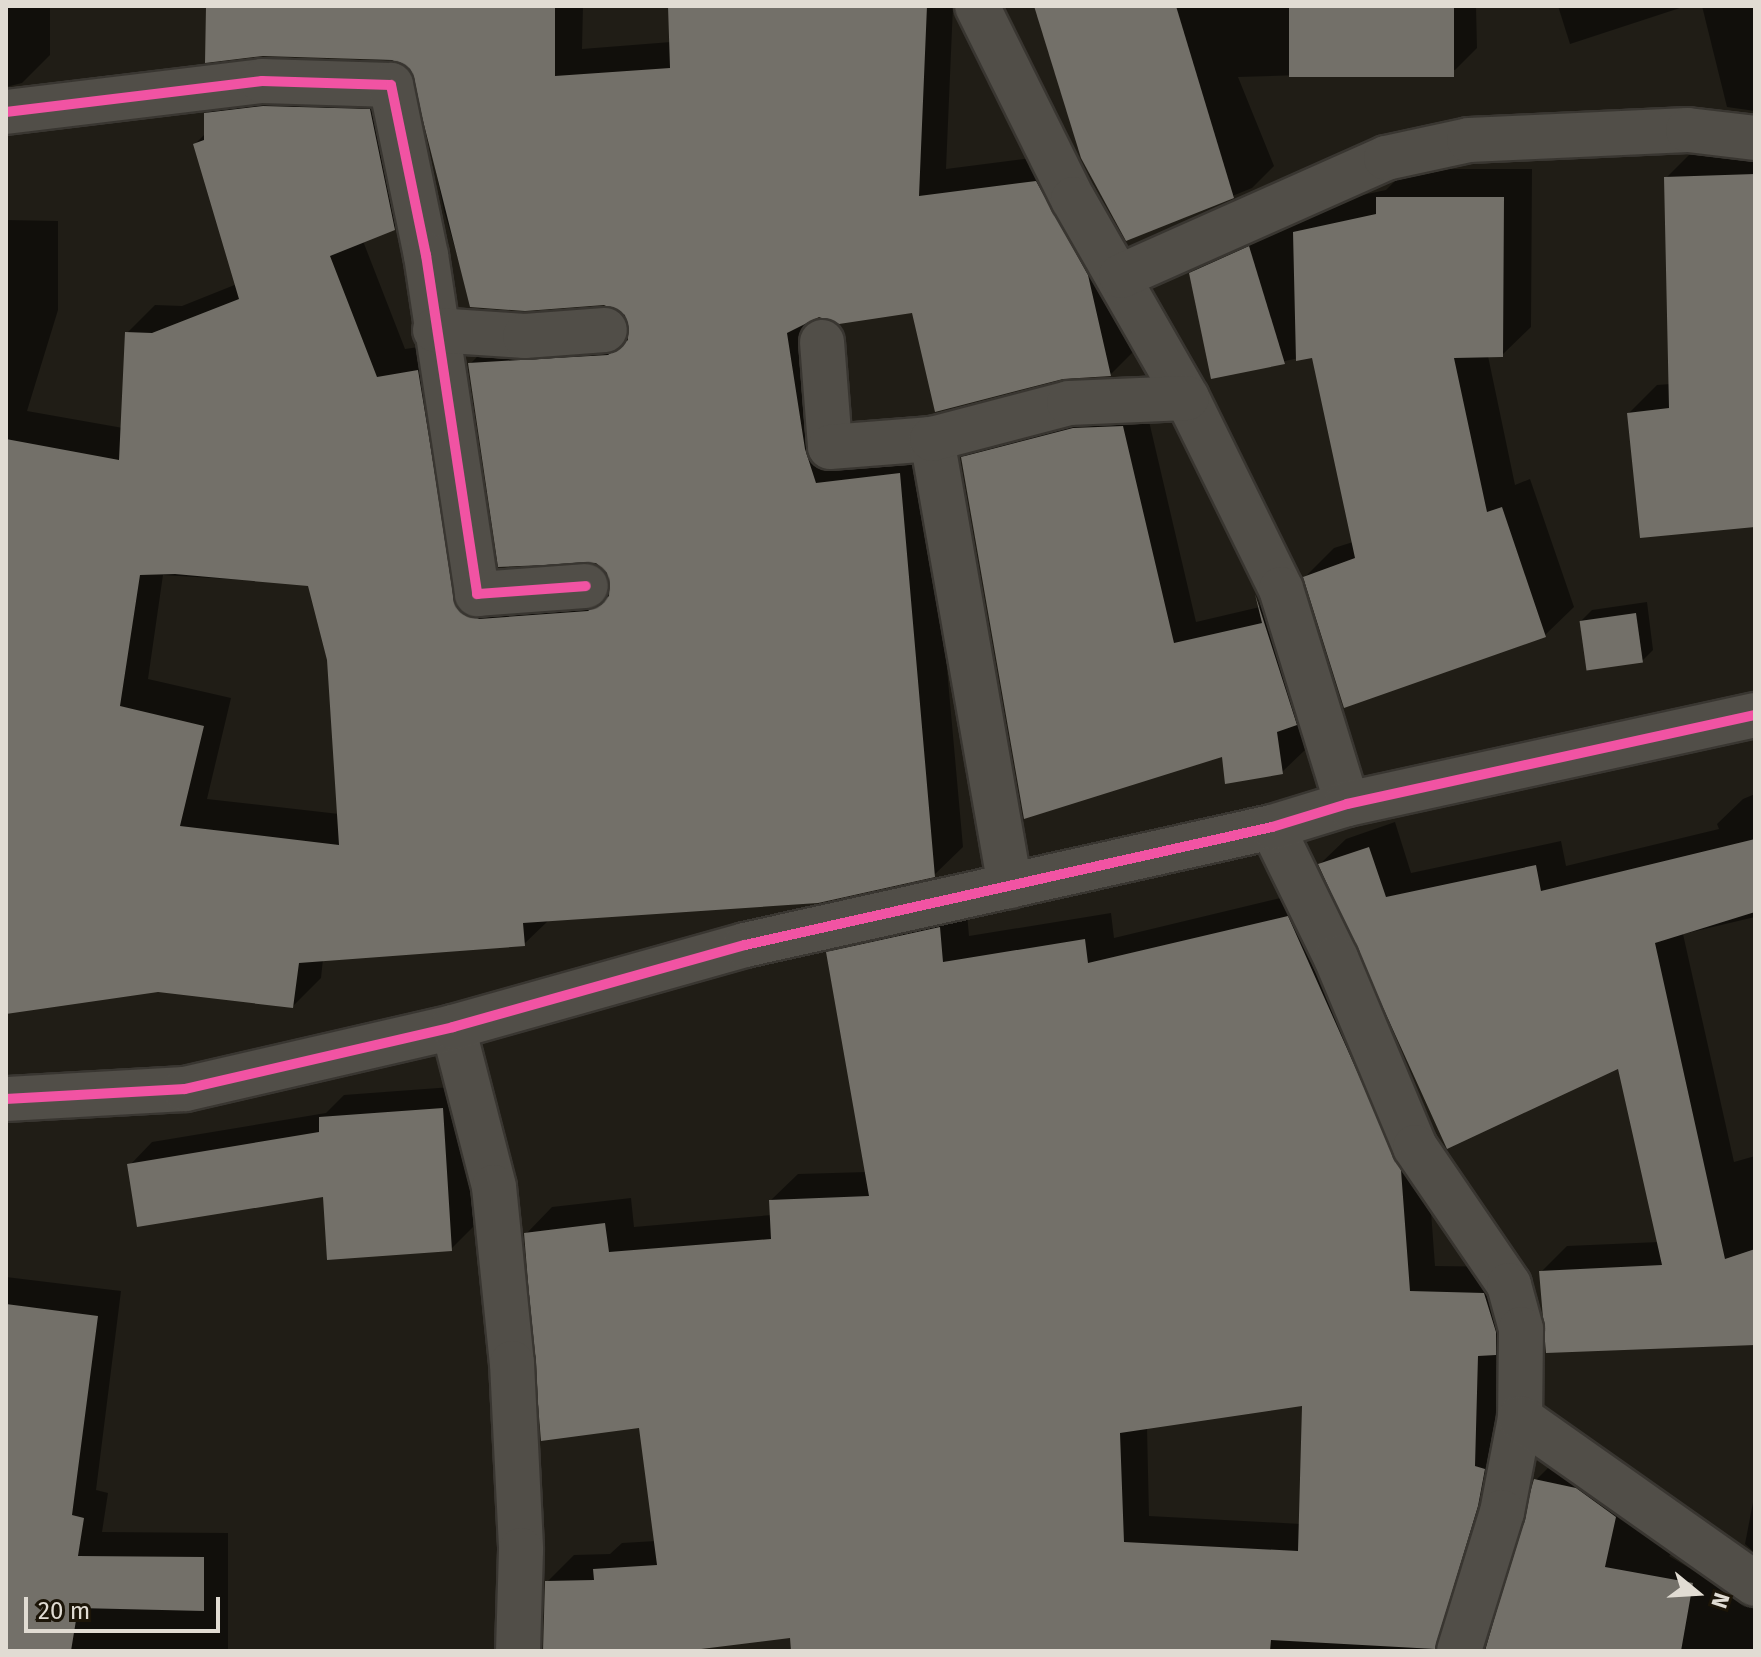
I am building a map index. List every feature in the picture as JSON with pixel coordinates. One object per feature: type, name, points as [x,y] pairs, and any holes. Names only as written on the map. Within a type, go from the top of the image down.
[{"type":"street","points":[[977,6],[1073,199],[1121,276],[1187,398],[1281,589],[1347,804]]},
{"type":"street","points":[[6,112],[262,81],[391,85],[426,255],[477,594],[586,586]]},
{"type":"street","points":[[1121,276],[1399,155],[1469,140],[1688,130],[1755,138]]},
{"type":"street","points":[[435,330],[525,336],[605,330]]},
{"type":"street","points":[[822,342],[830,447],[932,439],[1069,403],[1187,398]]},
{"type":"street","points":[[932,439],[1010,886]]},
{"type":"street","points":[[6,1099],[185,1089],[453,1027],[745,945],[1272,827],[1347,804],[1755,715]]},
{"type":"street","points":[[1272,827],[1336,958],[1415,1147],[1509,1285],[1521,1329],[1520,1418],[1502,1512],[1459,1651]]},
{"type":"street","points":[[453,1027],[495,1201],[515,1425],[521,1550],[518,1650]]},
{"type":"street","points":[[1520,1418],[1755,1584]]},
{"type":"building","points":[[206,6],[555,6],[555,76],[670,68],[668,6],[927,6],[919,196],[1036,181],[1088,275],[1111,376],[1063,379],[935,412],[912,313],[839,324],[819,317],[787,333],[805,449],[816,483],[900,473],[935,877],[818,903],[523,923],[525,946],[299,963],[293,1008],[158,992],[6,1014],[6,439],[119,460],[125,332],[152,333],[239,299],[193,144],[204,140],[204,113],[263,106],[370,109],[395,230],[330,256],[377,377],[418,370],[457,608],[479,619],[588,611],[609,596],[607,573],[596,563],[498,567],[468,363],[608,355],[628,340],[625,315],[604,305],[525,311],[470,307],[410,69],[392,60],[263,56],[205,63]],"holes":[[[175,574],[308,586],[327,660],[339,845],[180,826],[204,726],[120,706],[140,575]]]},
{"type":"building","points":[[1034,6],[1176,6],[1234,198],[1126,241],[1081,158]]},
{"type":"building","points":[[1289,6],[1454,6],[1454,77],[1289,77]]},
{"type":"building","points":[[1755,174],[1755,527],[1640,538],[1627,413],[1669,408],[1664,177]]},
{"type":"building","points":[[1376,197],[1504,197],[1503,357],[1454,358],[1487,512],[1502,507],[1546,637],[1344,708],[1303,577],[1355,558],[1312,358],[1296,361],[1293,232],[1376,214]]},
{"type":"building","points":[[1249,246],[1285,364],[1211,379],[1189,273]]},
{"type":"building","points":[[1123,426],[1174,643],[1262,623],[1255,594],[1297,725],[1277,732],[1283,774],[1225,784],[1222,757],[1024,819],[961,457],[1073,428]]},
{"type":"building","points":[[1636,613],[1643,663],[1587,670],[1580,621]]},
{"type":"building","points":[[1755,839],[1755,912],[1655,943],[1725,1259],[1755,1249],[1755,1345],[1546,1353],[1539,1271],[1662,1265],[1618,1069],[1447,1149],[1318,864],[1369,847],[1386,897],[1536,865],[1541,891]]},
{"type":"building","points":[[1288,916],[1401,1170],[1410,1291],[1484,1293],[1496,1332],[1496,1355],[1478,1356],[1475,1466],[1485,1469],[1478,1506],[1435,1649],[1271,1640],[1270,1651],[791,1651],[790,1638],[685,1651],[543,1651],[545,1581],[594,1580],[593,1569],[657,1565],[639,1428],[541,1441],[524,1233],[605,1223],[609,1252],[771,1239],[769,1200],[869,1196],[826,952],[940,927],[943,962],[1085,939],[1088,963]],"holes":[[[1302,1406],[1298,1551],[1124,1542],[1120,1433]]]},
{"type":"building","points":[[443,1108],[452,1251],[327,1260],[323,1197],[137,1227],[127,1164],[319,1132],[319,1117]]},
{"type":"building","points":[[6,1304],[98,1316],[72,1515],[84,1518],[78,1556],[204,1557],[204,1611],[78,1608],[71,1651],[6,1651]]},
{"type":"building","points":[[1534,1479],[1576,1488],[1616,1517],[1605,1567],[1693,1583],[1681,1651],[1485,1651]]},
{"type":"cycle path","points":[[6,112],[262,81],[391,85],[426,255],[477,594],[586,586]]},
{"type":"cycle path","points":[[6,1099],[185,1089],[453,1027],[745,945],[1272,827],[1347,804],[1755,715]]}]
